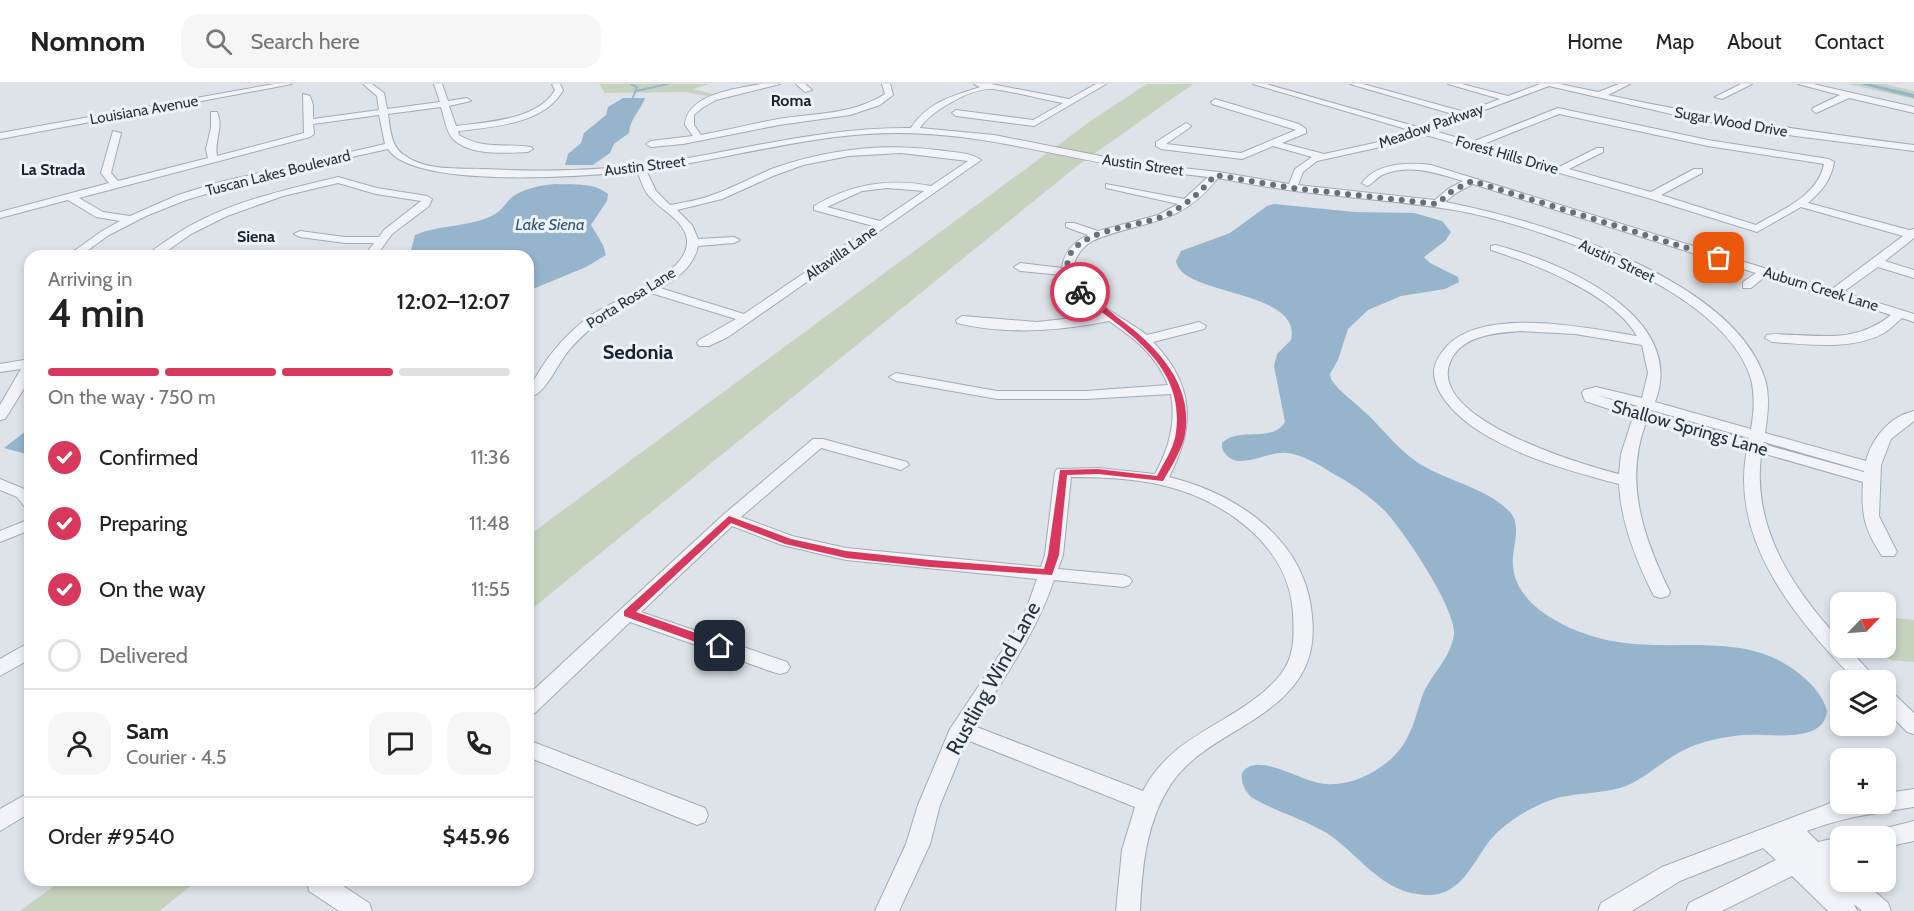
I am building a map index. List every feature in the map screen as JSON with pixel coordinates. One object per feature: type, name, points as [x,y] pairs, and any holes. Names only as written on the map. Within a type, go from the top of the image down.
[{"type":"street","name":"Louisiana Avenue","points":[[0,136],[288,84]]},
{"type":"street","points":[[367,84],[380,93],[390,147]]},
{"type":"street","points":[[438,84],[452,129],[459,139],[477,147],[528,149]]},
{"type":"street","points":[[452,129],[526,114],[555,98],[559,90],[556,84]]},
{"type":"street","points":[[699,138],[687,123],[688,117],[696,108],[723,95],[776,84]]},
{"type":"street","points":[[800,84],[808,90]]},
{"type":"street","points":[[956,113],[1034,123],[1102,84]]},
{"type":"street","name":"Forest Hills Drive","points":[[1257,84],[1652,196],[1757,229],[1797,203]]},
{"type":"street","points":[[1354,84],[1467,115]]},
{"type":"street","points":[[1452,84],[1510,99]]},
{"type":"street","name":"Meadow Parkway","points":[[1317,158],[1380,145],[1548,84]]},
{"type":"street","name":"Sugar Wood Drive","points":[[1548,84],[1735,123],[1914,148]]},
{"type":"street","points":[[1597,96],[1626,84]]},
{"type":"street","points":[[1719,97],[1748,84]]},
{"type":"street","points":[[1802,84],[1914,110]]},
{"type":"street","points":[[914,130],[918,120],[939,105],[982,86],[1070,102]]},
{"type":"street","points":[[651,144],[862,110],[876,105],[888,88],[902,93]]},
{"type":"street","points":[[1816,110],[1848,95]]},
{"type":"street","points":[[0,202],[0,215],[307,135],[310,122],[306,96]]},
{"type":"street","points":[[310,122],[467,101]]},
{"type":"street","points":[[1186,126],[1161,142],[1161,146],[1242,156],[1303,131],[1296,126],[1215,102]]},
{"type":"street","points":[[1472,145],[1558,111],[1707,143],[1829,163],[1826,179],[1797,203]]},
{"type":"street","points":[[214,114],[218,125],[210,153],[214,159]]},
{"type":"street","points":[[526,114],[538,118]]},
{"type":"street","points":[[773,114],[782,122],[791,122],[810,137]]},
{"type":"street","points":[[782,122],[779,124],[796,139]]},
{"type":"street","name":"Austin Street","points":[[390,147],[396,154],[418,164],[457,171],[563,174],[640,168],[711,157],[810,137],[855,132],[914,130],[985,137],[1137,166],[1215,175],[1292,188],[1437,204],[1505,219],[1585,244],[1645,273],[1697,305],[1741,346],[1758,377],[1763,414],[1756,441],[1750,492],[1761,535],[1786,584],[1830,644],[1857,670]]},
{"type":"street","points":[[116,133],[106,173],[116,185]]},
{"type":"street","points":[[1268,144],[1317,158]]},
{"type":"street","name":"Tuscan Lakes Boulevard","points":[[80,250],[132,219],[199,192],[249,177],[390,147]]},
{"type":"street","points":[[1560,170],[1600,150]]},
{"type":"street","name":"Altavilla Lane","points":[[704,343],[723,334],[976,160],[957,155],[920,152],[847,154],[796,164],[739,186]]},
{"type":"street","points":[[1292,188],[1299,171],[1317,158]]},
{"type":"street","name":"Auburn Creek Lane","points":[[1367,183],[1371,177],[1382,172],[1419,166],[1907,316]]},
{"type":"street","points":[[640,168],[652,193],[685,224],[691,233],[693,243],[734,240]]},
{"type":"street","points":[[1652,196],[1698,171]]},
{"type":"street","points":[[1128,911],[1134,849],[1147,802],[1179,760],[1273,694],[1288,679],[1299,660],[1303,646],[1300,589],[1292,569],[1268,536],[1229,507],[1204,494],[1160,479],[1179,440],[1181,409],[1177,389],[1169,372],[1144,340],[1079,292],[1068,272],[1070,257],[1075,247],[1097,234],[1163,217],[1186,203],[1215,175]]},
{"type":"street","points":[[162,250],[187,232],[223,214],[280,194],[338,180],[376,191],[428,200],[388,232],[374,250]]},
{"type":"street","points":[[1437,204],[1452,191],[1472,181]]},
{"type":"street","points":[[727,183],[739,186]]},
{"type":"street","points":[[882,225],[818,208],[840,194],[859,188],[885,184],[909,185],[933,190]]},
{"type":"street","points":[[667,209],[716,197],[739,186]]},
{"type":"street","points":[[1110,186],[1186,203]]},
{"type":"street","points":[[70,197],[100,214],[132,219]]},
{"type":"street","points":[[1797,203],[1913,233]]},
{"type":"street","points":[[1070,225],[1097,234]]},
{"type":"street","points":[[1834,293],[1913,233]]},
{"type":"street","points":[[300,234],[345,240],[381,240]]},
{"type":"street","name":"Porta Rosa Lane","points":[[534,390],[577,332],[611,308],[650,289],[674,273],[687,260],[693,243]]},
{"type":"street","points":[[1495,248],[1542,264],[1600,294],[1623,312],[1647,342],[1654,359],[1655,374],[1629,454],[1628,481],[1635,530],[1649,569],[1661,592]]},
{"type":"street","points":[[1875,262],[1914,274]]},
{"type":"street","points":[[1020,267],[1068,272]]},
{"type":"street","points":[[1747,285],[1764,272]]},
{"type":"street","points":[[650,289],[744,318]]},
{"type":"street","points":[[1772,338],[1822,340],[1860,336],[1878,331],[1907,316]]},
{"type":"street","points":[[962,320],[1040,327],[1088,323],[1111,317]]},
{"type":"street","points":[[1144,340],[1199,326]]},
{"type":"street","points":[[1628,481],[1547,457],[1492,431],[1453,400],[1445,387],[1441,365],[1448,351],[1462,340],[1500,329],[1560,328],[1647,342]]},
{"type":"street","points":[[0,368],[24,366]]},
{"type":"street","points":[[0,377],[24,368]]},
{"type":"street","points":[[0,416],[24,375]]},
{"type":"street","points":[[896,377],[997,394],[1086,395],[1177,389]]},
{"type":"street","name":"Shallow Springs Lane","points":[[1643,409],[1872,474]]},
{"type":"street","points":[[1888,552],[1872,522],[1874,457],[1884,436],[1894,425],[1914,415]]},
{"type":"street","points":[[534,701],[729,519],[818,442],[901,465]]},
{"type":"street","name":"Rustling Wind Lane","points":[[887,911],[918,844],[929,805],[961,729],[1022,635],[1048,572],[1054,555],[1063,472],[1098,471],[1160,479]]},
{"type":"street","points":[[0,484],[24,495]]},
{"type":"street","points":[[729,519],[788,541],[846,554],[930,564],[1048,572],[1123,581]]},
{"type":"street","points":[[0,537],[24,527]]},
{"type":"street","points":[[627,614],[780,667]]},
{"type":"street","points":[[0,669],[24,654]]},
{"type":"street","points":[[1896,708],[1914,726]]},
{"type":"street","points":[[961,729],[1147,802]]},
{"type":"street","points":[[534,750],[697,815]]},
{"type":"street","points":[[1896,801],[1914,798]]},
{"type":"street","points":[[0,821],[24,805]]},
{"type":"street","points":[[1610,911],[1671,874],[1830,812]]},
{"type":"street","points":[[1896,835],[1914,831]]},
{"type":"street","points":[[1777,833],[1804,858],[1845,911]]},
{"type":"street","points":[[1698,911],[1804,858],[1830,850]]},
{"type":"street","points":[[1804,858],[1830,871]]},
{"type":"street","points":[[326,886],[360,911]]},
{"type":"street","points":[[1857,892],[1879,911]]},
{"type":"green space","points":[[599,84],[709,84],[693,89],[717,95],[712,97],[685,92],[605,93]]},
{"type":"green space","points":[[1147,84],[1193,84],[1077,166],[534,607],[534,532],[1092,120]]},
{"type":"green space","points":[[1848,84],[1885,84],[1914,91],[1914,99]]},
{"type":"green space","points":[[1896,618],[1914,620],[1914,662],[1888,658],[1896,658]]},
{"type":"green space","points":[[54,886],[191,886],[159,911],[20,911]]},
{"type":"water","points":[[623,98],[645,98],[631,123],[629,133],[614,144],[610,153],[593,165],[565,165],[568,154],[581,143],[584,133],[606,115],[608,107]]},
{"type":"water","name":"Lake Siena","points":[[576,184],[590,186],[608,194],[607,201],[591,225],[606,255],[586,267],[534,289],[534,250],[411,250],[415,235],[487,218],[497,213],[511,198],[535,187]]},
{"type":"water","points":[[1274,204],[1355,212],[1414,213],[1442,221],[1451,232],[1445,241],[1424,257],[1430,263],[1458,277],[1459,282],[1445,289],[1401,296],[1368,310],[1348,329],[1338,360],[1330,374],[1331,379],[1418,463],[1480,491],[1508,510],[1513,516],[1516,529],[1513,566],[1516,580],[1523,593],[1533,604],[1558,622],[1599,638],[1651,645],[1729,647],[1754,651],[1778,660],[1801,675],[1817,691],[1827,711],[1824,722],[1816,729],[1793,735],[1744,735],[1704,742],[1682,751],[1629,785],[1553,799],[1522,814],[1501,829],[1484,848],[1462,880],[1452,888],[1441,893],[1427,895],[1397,888],[1372,871],[1325,832],[1251,797],[1242,780],[1242,773],[1249,767],[1269,766],[1316,782],[1335,784],[1363,777],[1388,761],[1401,748],[1409,734],[1423,694],[1449,651],[1454,634],[1447,607],[1427,570],[1392,520],[1372,499],[1316,463],[1299,456],[1279,453],[1242,461],[1227,456],[1222,448],[1222,443],[1229,438],[1272,432],[1279,429],[1285,422],[1274,366],[1277,354],[1291,340],[1290,323],[1279,311],[1261,302],[1197,281],[1183,272],[1176,261],[1181,251],[1230,233],[1267,206]]},
{"type":"water","points":[[24,433],[24,453],[4,448]]},
{"type":"waterway","points":[[631,84],[637,87],[632,100]]},
{"type":"waterway","points":[[636,91],[668,84]]},
{"type":"waterway","points":[[1863,84],[1914,96]]},
{"type":"way so far","points":[[1080,292],[1068,272],[1070,257],[1075,247],[1097,234],[1163,217],[1186,203],[1215,175],[1292,188],[1437,204],[1452,191],[1472,181],[1719,258]]},
{"type":"district","name":"Roma","points":[[791,100]]},
{"type":"district","name":"La Strada","points":[[53,169]]},
{"type":"district","name":"Siena","points":[[256,236]]},
{"type":"district","name":"Sedonia","points":[[638,352]]},
{"type":"route","points":[[720,646],[627,614],[729,519],[788,541],[846,554],[930,564],[1048,572],[1054,555],[1063,472],[1098,471],[1160,479],[1179,440],[1182,425],[1177,389],[1169,372],[1144,340],[1080,292]]}]
